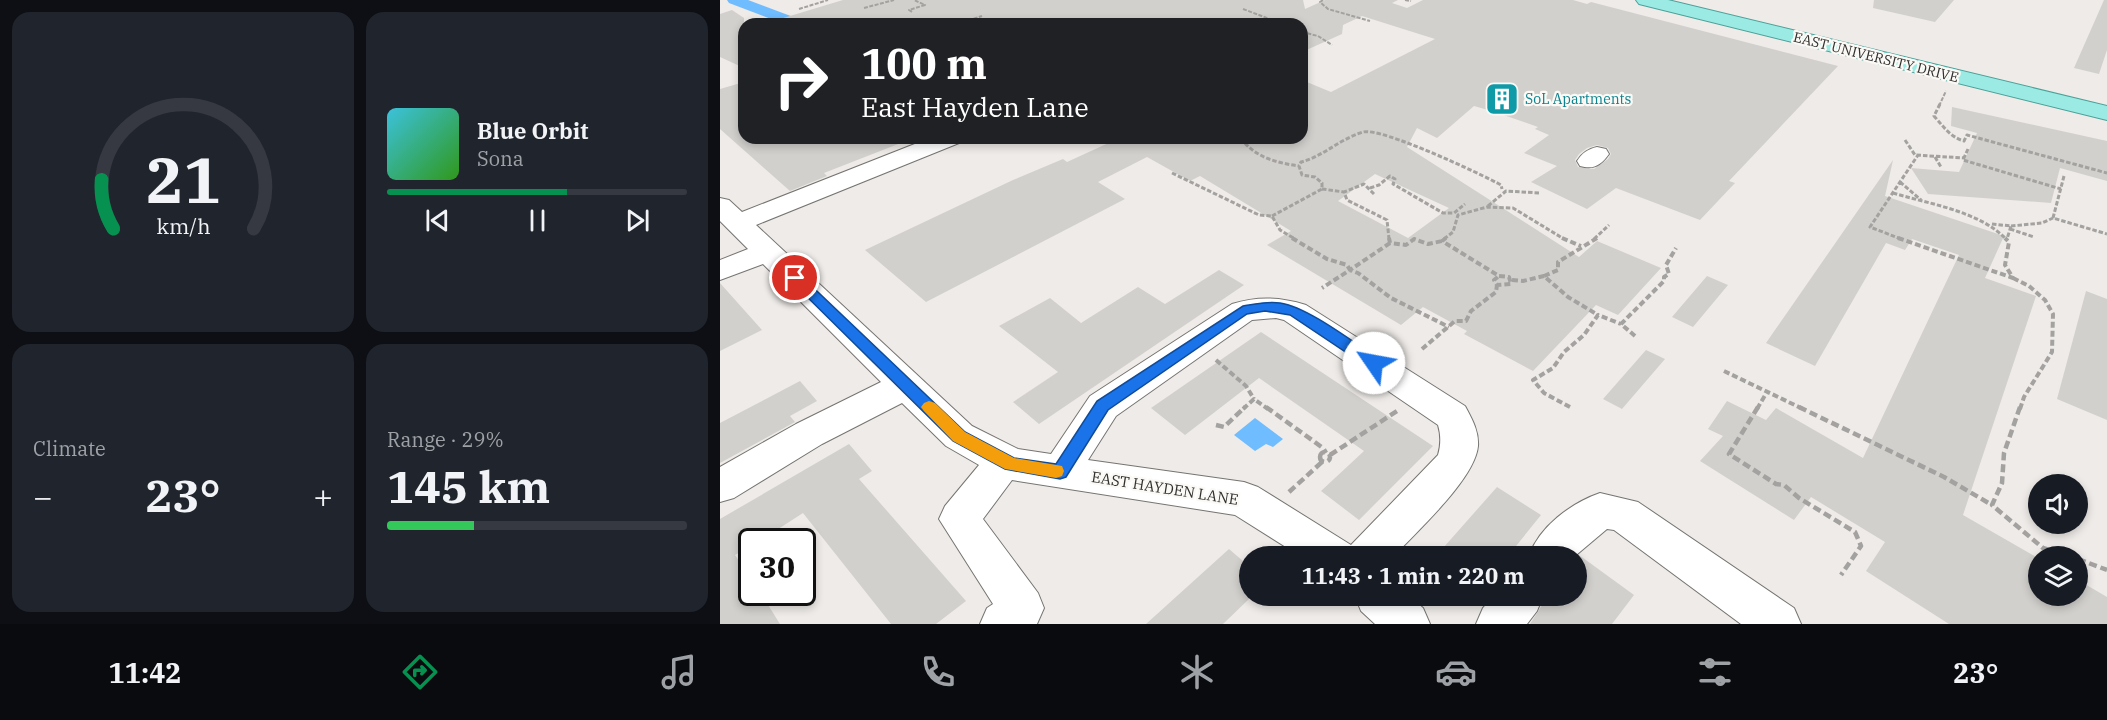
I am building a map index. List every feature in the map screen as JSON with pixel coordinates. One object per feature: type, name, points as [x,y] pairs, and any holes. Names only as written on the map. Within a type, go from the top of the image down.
[{"type":"main road","name":"EAST UNIVERSITY DRIVE","points":[[1645,0],[2107,113]]},
{"type":"street","points":[[727,216],[910,144]]},
{"type":"street","name":"EAST HAYDEN LANE","points":[[727,216],[767,251],[959,436],[1011,464],[1244,499],[1319,546]]},
{"type":"street","points":[[720,271],[767,251]]},
{"type":"street","points":[[1060,472],[1103,406],[1243,311],[1265,307],[1282,308],[1295,312],[1452,416],[1460,431],[1460,450],[1454,464],[1376,546]]},
{"type":"street","points":[[720,486],[808,434],[906,386]]},
{"type":"street","points":[[1004,461],[959,519],[1021,619]]},
{"type":"street","points":[[1558,546],[1565,537],[1600,510],[1624,514],[1778,624]]},
{"type":"street","points":[[1388,606],[1407,624]]},
{"type":"street","points":[[1499,624],[1513,606]]},
{"type":"path","points":[[799,9],[828,0]]},
{"type":"path","points":[[864,8],[894,0]]},
{"type":"path","points":[[912,12],[909,10],[925,5],[914,0]]},
{"type":"path","points":[[1323,0],[1320,2],[1328,9],[1370,21]]},
{"type":"path","points":[[1405,0],[1411,1]]},
{"type":"path","points":[[1243,9],[1267,18]]},
{"type":"path","points":[[976,18],[982,16]]},
{"type":"path","points":[[1308,34],[1318,36],[1332,45]]},
{"type":"path","points":[[1952,88],[1946,91],[1934,116],[1951,136],[1964,141],[1967,135],[2107,173]]},
{"type":"path","points":[[1299,166],[1301,162],[1318,159],[1340,140],[1366,131],[1410,145],[1465,167],[1486,176],[1501,185],[1504,190]]},
{"type":"path","points":[[1905,140],[1915,155],[1963,160],[2061,189]]},
{"type":"path","points":[[1244,144],[1281,164],[1299,166]]},
{"type":"path","points":[[1959,168],[1968,150]]},
{"type":"path","points":[[1918,155],[1870,227],[1948,257],[2013,278],[2029,286],[2045,300],[2053,314],[2052,352],[2024,397],[2004,453],[2002,483],[1992,506]]},
{"type":"path","points":[[1934,156],[1941,167]]},
{"type":"path","points":[[1299,166],[1302,175],[1315,177],[1323,183],[1322,189]]},
{"type":"path","points":[[1172,173],[1198,187],[1207,188],[1244,206],[1248,211],[1272,216],[1322,189],[1344,192],[1364,184],[1374,194]]},
{"type":"path","points":[[2053,218],[2064,176]]},
{"type":"path","points":[[1370,188],[1390,177],[1395,179],[1393,184],[1443,213],[1458,215],[1487,207],[1513,208],[1556,232],[1564,239],[1581,246]]},
{"type":"path","points":[[1900,182],[1924,203]]},
{"type":"path","points":[[1487,207],[1504,190]]},
{"type":"path","points":[[1496,191],[1539,193]]},
{"type":"path","points":[[1344,192],[1347,200],[1387,220],[1390,243]]},
{"type":"path","points":[[1893,192],[2034,237]]},
{"type":"path","points":[[1454,213],[1465,204]]},
{"type":"path","points":[[1322,288],[1390,243],[1406,245],[1414,239],[1424,244],[1434,245],[1442,242],[1453,232],[1458,215]]},
{"type":"path","points":[[1272,216],[1280,230],[1327,259],[1347,265],[1370,286],[1395,302],[1406,305],[1416,313],[1441,320],[1449,327]]},
{"type":"path","points":[[2011,228],[2042,223],[2053,218],[2107,234]]},
{"type":"path","points":[[1989,224],[2004,234],[2009,242],[2005,265],[2013,278]]},
{"type":"path","points":[[1422,349],[1455,321],[1466,321],[1471,311],[1496,292],[1497,285],[1494,280],[1499,276],[1524,281],[1558,270],[1558,262],[1601,236],[1609,225]]},
{"type":"path","points":[[2007,239],[2011,228]]},
{"type":"path","points":[[1442,242],[1453,245],[1467,258],[1494,270],[1499,276]]},
{"type":"path","points":[[1622,324],[1669,274],[1666,265],[1676,248]]},
{"type":"path","points":[[1544,276],[1568,297],[1598,315],[1622,324],[1635,336]]},
{"type":"path","points":[[1497,285],[1509,285],[1512,280]]},
{"type":"path","points":[[1570,407],[1544,393],[1533,380],[1553,368],[1564,352],[1584,335],[1598,315]]},
{"type":"path","points":[[1192,344],[1249,386],[1254,399],[1323,448],[1328,454]]},
{"type":"path","points":[[1724,371],[1944,477],[1992,506],[2041,546]]},
{"type":"path","points":[[1767,392],[1729,454],[1776,484],[1784,485],[1799,498],[1855,532],[1861,546],[1841,575]]},
{"type":"path","points":[[1216,425],[1224,427],[1254,399]]},
{"type":"path","points":[[1288,493],[1322,462],[1319,458],[1348,447],[1387,416],[1426,399]]},
{"type":"path","points":[[2088,563],[2107,570]]},
{"type":"water","points":[[1255,418],[1283,439],[1273,447],[1266,444],[1255,451],[1234,435]]},
{"type":"building","points":[[843,0],[1303,0],[1305,9],[1325,0],[1398,0],[1392,3],[1407,8],[1423,0],[1573,0],[1587,4],[1591,2],[1838,66],[1729,181],[1735,183],[1700,220],[1616,188],[1587,209],[1531,182],[1557,166],[1524,153],[1549,135],[1535,129],[1538,127],[1495,112],[1474,106],[1437,138],[1417,128],[1407,147],[1579,257],[1597,241],[1661,268],[1618,315],[1596,305],[1533,371],[1464,334],[1467,331],[1423,307],[1401,325],[1267,245],[1291,231],[1200,176],[1190,181],[1147,157],[1098,182],[1125,199],[926,302],[865,250],[1013,180],[1063,159],[1067,162],[1106,144],[1308,144],[1308,82],[1331,92],[1435,39],[1362,16],[1343,25],[1342,34],[1308,49],[1308,18],[783,18]],"holes":[[[1597,145],[1608,148],[1611,154],[1608,159],[1594,169],[1578,167],[1575,160],[1587,148]],[[1375,174],[1449,208],[1408,238],[1338,201]]]},
{"type":"building","points":[[1874,0],[1954,0],[1935,22],[1873,8]]},
{"type":"building","points":[[2104,0],[2107,0],[2107,50],[2099,74],[2074,68]]},
{"type":"building","points":[[732,10],[744,18],[738,18],[738,65],[720,57],[720,14]]},
{"type":"building","points":[[738,84],[738,144],[898,144],[824,173],[827,176],[790,191],[720,129],[720,89]]},
{"type":"building","points":[[1952,107],[2107,141],[2107,181],[2060,168],[2051,203],[1928,194],[1911,168],[1959,172],[1977,133],[1951,126]]},
{"type":"building","points":[[1893,160],[1885,196],[2004,236],[1985,278],[2036,296],[1963,515],[2028,552],[2028,606],[2088,606],[2088,586],[2107,597],[2107,624],[1949,624],[1866,571],[1885,542],[1811,497],[1794,520],[1700,461],[1723,436],[1708,429],[1727,401],[1766,420],[1776,408],[1863,458],[1959,255],[1912,239],[1905,250],[1886,243],[1815,366],[1766,343]]},
{"type":"building","points":[[1219,270],[1244,285],[1039,424],[1013,402],[1058,372],[999,326],[1050,298],[1081,323],[1138,287],[1165,304]]},
{"type":"building","points":[[1707,276],[1728,285],[1693,327],[1672,317]]},
{"type":"building","points":[[720,283],[762,330],[720,351]]},
{"type":"building","points":[[2086,291],[2107,299],[2107,420],[2057,399]]},
{"type":"building","points":[[1261,332],[1433,446],[1359,520],[1321,491],[1364,451],[1259,378],[1185,435],[1151,408]]},
{"type":"building","points":[[1646,350],[1665,359],[1622,409],[1603,399]]},
{"type":"building","points":[[800,381],[817,401],[790,416],[795,422],[720,463],[720,423]]},
{"type":"building","points":[[849,444],[872,471],[859,479],[966,601],[936,624],[891,624],[803,513],[780,528],[738,528],[738,553],[735,555],[738,559],[738,606],[769,606],[780,624],[720,624],[720,519]]},
{"type":"building","points":[[1497,487],[1541,515],[1516,546],[1445,546]]},
{"type":"building","points":[[1229,549],[1239,558],[1239,606],[1242,606],[1223,624],[1146,624]]},
{"type":"building","points":[[1587,561],[1634,595],[1612,624],[1530,624],[1542,606],[1587,606]]},
{"type":"waterway","points":[[734,0],[782,18]]},
{"type":"slow traffic","points":[[929,407],[959,436],[1011,464],[1056,471]]},
{"type":"place","name":"SoL Apartments","points":[[1502,99]]},
{"type":"route","points":[[795,278],[959,436],[1011,464],[1060,472],[1103,406],[1243,311],[1265,307],[1282,308],[1295,312],[1374,363]]}]
